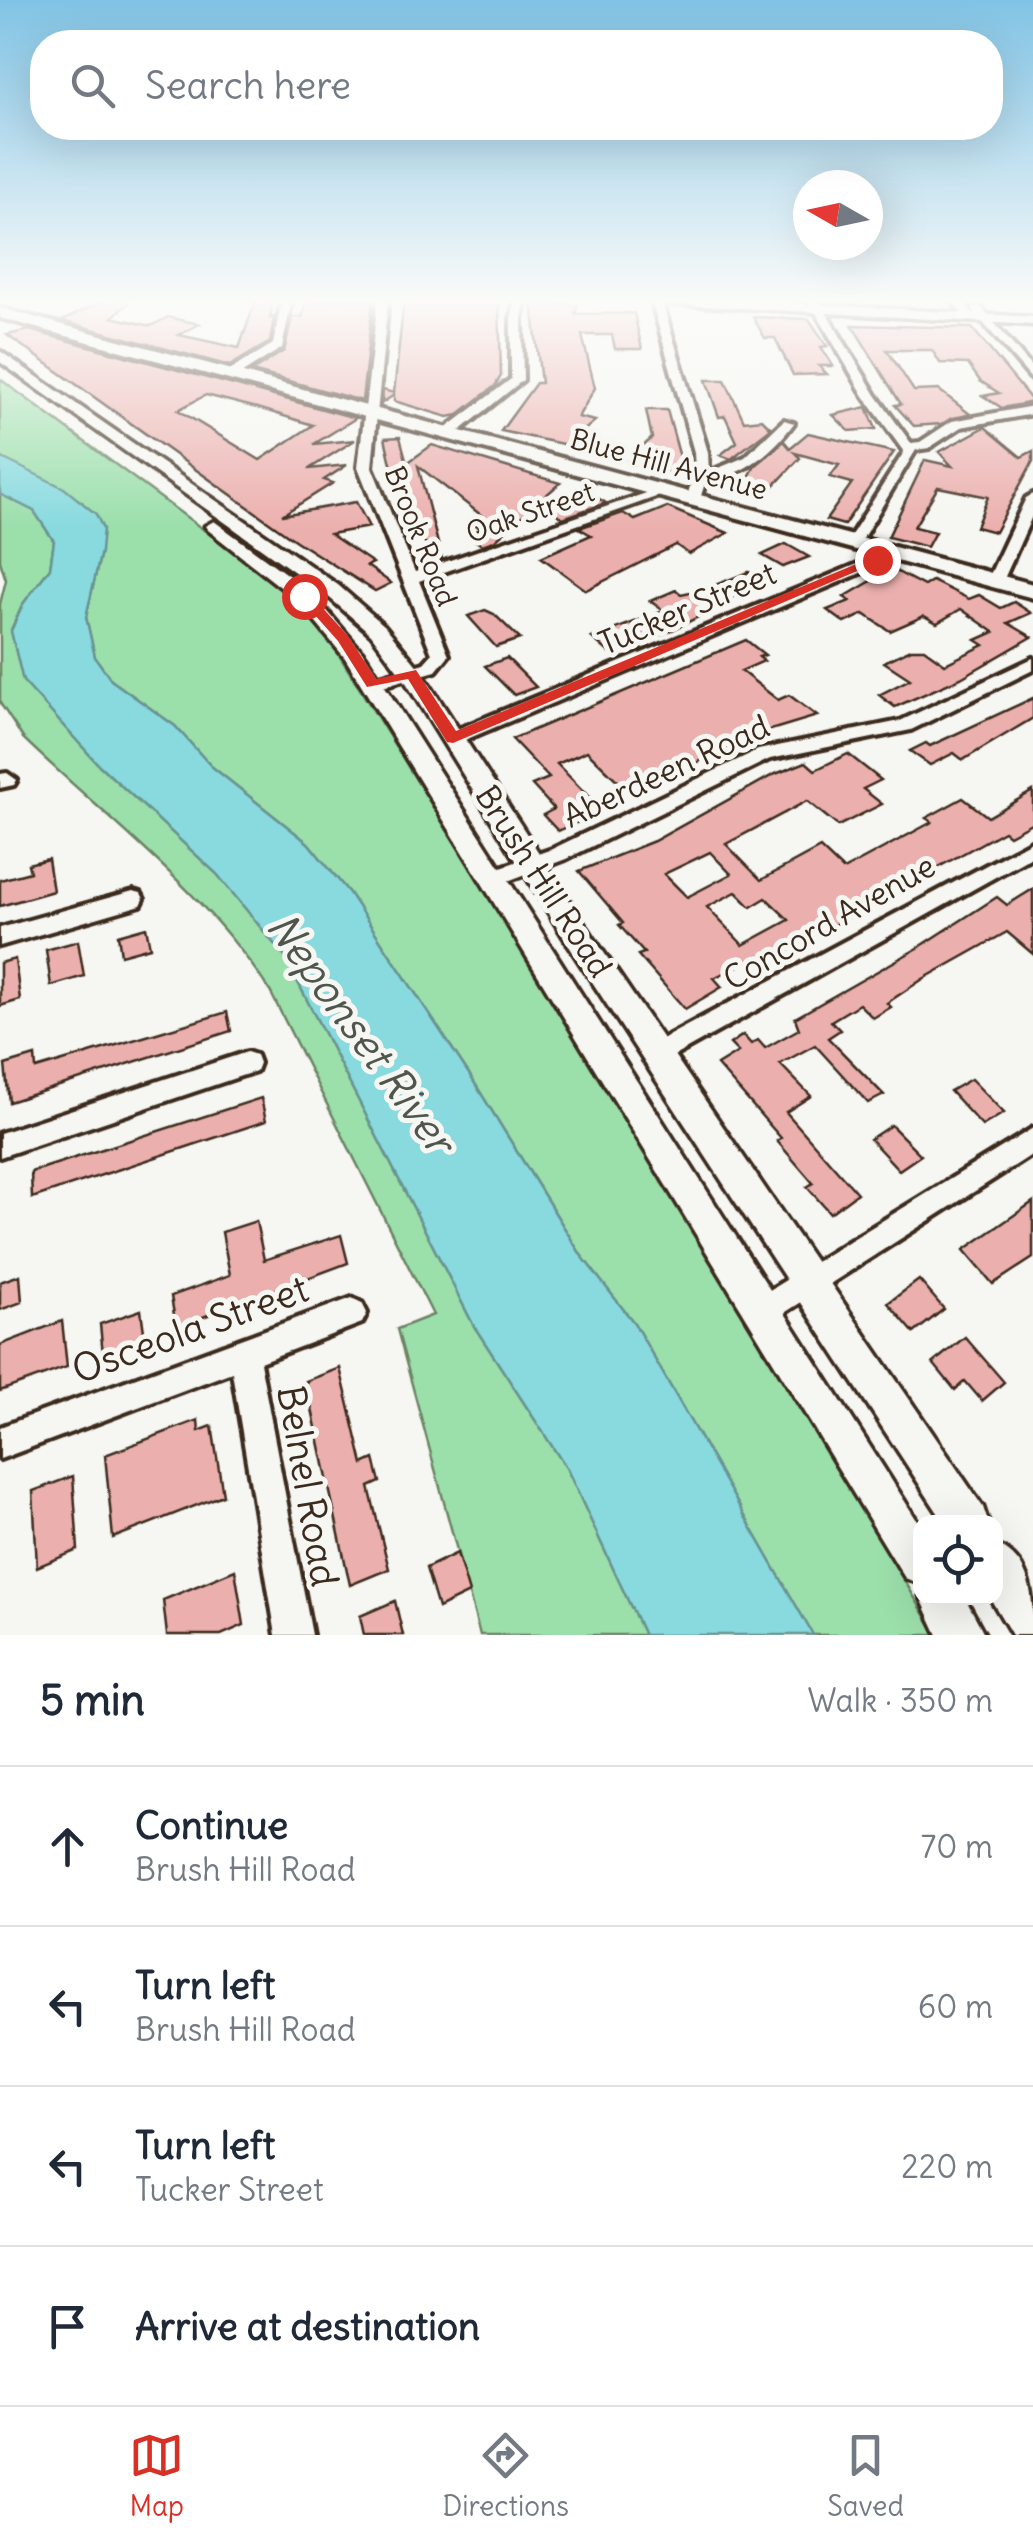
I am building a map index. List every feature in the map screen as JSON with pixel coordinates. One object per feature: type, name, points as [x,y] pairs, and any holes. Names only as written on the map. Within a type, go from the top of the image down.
[{"type":"highway","name":"Blue Hill Avenue","points":[[237,375],[1033,592]]},
{"type":"main road","name":"Brush Hill Road","points":[[7,375],[348,602],[378,630],[412,674],[532,865],[963,1515]]},
{"type":"main road","name":"Brush Hill Road","points":[[27,375],[147,467],[304,596],[343,639],[765,1308],[913,1551]]},
{"type":"main road","points":[[1003,1578],[1033,1630]]},
{"type":"main road","points":[[946,1605],[963,1635]]},
{"type":"street","name":"Brook Road","points":[[373,375],[365,467],[440,650],[435,663],[412,674]]},
{"type":"street","points":[[450,432],[515,384],[517,375]]},
{"type":"street","points":[[679,375],[696,431],[701,476],[692,499]]},
{"type":"street","points":[[853,542],[911,455],[858,375]]},
{"type":"street","points":[[909,447],[924,444],[957,424],[1033,410]]},
{"type":"street","points":[[701,476],[728,473],[773,440],[788,423]]},
{"type":"street","name":"Oak Street","points":[[411,579],[666,492]]},
{"type":"street","points":[[994,581],[1033,498]]},
{"type":"street","name":"Tucker Street","points":[[453,738],[870,564],[885,552]]},
{"type":"street","name":"Aberdeen Road","points":[[494,878],[532,865],[765,754],[917,722],[1033,664]]},
{"type":"street","points":[[372,684],[412,674]]},
{"type":"street","name":"Concord Avenue","points":[[656,1054],[1033,847]]},
{"type":"street","points":[[0,937],[133,899]]},
{"type":"street","points":[[0,1145],[247,1063]]},
{"type":"street","points":[[765,1308],[1033,1140]]},
{"type":"street","name":"Osceola Street","points":[[0,1443],[352,1313]]},
{"type":"street","name":"Belnel Road","points":[[244,1351],[294,1635]]},
{"type":"green space","points":[[0,379],[270,579],[329,639],[697,1233],[913,1595],[913,1605],[919,1605],[937,1635],[813,1635],[634,1323],[581,1255],[469,1074],[349,893],[308,843],[211,766],[175,726],[111,680],[95,657],[86,617],[101,551],[82,502],[0,457]]},
{"type":"green space","points":[[0,494],[34,511],[54,541],[50,568],[23,604],[11,630],[23,681],[99,765],[217,874],[285,957],[474,1326],[567,1469],[644,1635],[480,1635],[397,1329],[433,1315],[271,993],[217,922],[155,858],[23,738],[0,703],[0,604],[6,580],[0,561]]},
{"type":"water","name":"Neponset River","points":[[0,457],[64,488],[96,514],[103,529],[101,551],[86,617],[95,657],[111,680],[175,726],[211,766],[308,843],[349,893],[469,1074],[581,1255],[634,1323],[813,1635],[644,1635],[567,1469],[474,1326],[285,957],[217,874],[99,765],[23,681],[11,631],[23,604],[50,568],[54,541],[34,511],[0,494]]},
{"type":"building","points":[[64,375],[197,375],[356,418],[314,444],[355,440],[309,469],[347,465],[324,480],[333,483],[282,515],[356,502],[369,527],[330,534],[373,563],[367,566],[391,583],[375,591],[296,541]],"holes":[[[206,395],[313,425],[260,460],[178,410]]]},
{"type":"building","points":[[268,375],[365,375],[362,401]]},
{"type":"building","points":[[396,375],[501,375],[495,386],[458,415],[448,417],[394,401],[394,395],[382,403],[383,390],[394,393]]},
{"type":"building","points":[[540,375],[592,375],[595,388],[578,417],[595,421],[567,445],[501,431],[536,383],[541,383]]},
{"type":"building","points":[[883,375],[904,375],[914,391],[939,390],[970,414],[941,424],[914,426],[895,405],[901,404]]},
{"type":"building","points":[[976,375],[1011,375],[1033,402],[1002,408],[983,396],[999,393]]},
{"type":"building","points":[[706,380],[725,380],[744,421],[762,419],[771,428],[731,459],[720,455],[737,442],[725,416],[719,417]]},
{"type":"building","points":[[867,407],[876,429],[849,431],[833,415]]},
{"type":"building","points":[[646,410],[667,410],[682,465],[672,474],[628,460],[652,438]]},
{"type":"building","points":[[985,427],[1021,457],[1033,451],[1033,461],[995,532],[976,527],[988,497],[938,487],[914,527],[935,532],[927,547],[888,537],[925,460],[952,466],[939,452]]},
{"type":"building","points":[[808,433],[894,452],[844,525],[826,520],[852,483],[830,477],[839,465],[795,453],[800,458],[768,492],[745,484],[755,466],[784,441],[790,448]]},
{"type":"building","points":[[400,437],[407,463],[432,445],[560,483],[494,541],[482,545],[467,535],[481,529],[469,519],[481,515],[418,466],[442,559],[416,535],[410,508],[401,494],[396,471],[401,467],[392,468],[385,438]]},
{"type":"building","points":[[591,494],[606,503],[563,518],[551,510]]},
{"type":"building","points":[[667,507],[728,533],[689,554],[676,545],[586,590],[541,557],[591,535],[579,528],[623,513],[635,520]]},
{"type":"building","points":[[786,544],[809,557],[783,567],[762,555]]},
{"type":"building","points":[[892,569],[924,586],[932,581],[969,599],[979,595],[1001,608],[1014,602],[1031,613],[1008,623],[1032,637],[961,678],[895,707],[879,695],[910,679],[884,662],[911,649],[924,649],[945,664],[984,645],[976,640],[994,632],[961,609],[937,623],[924,616],[890,631],[864,614],[845,623],[827,610],[850,601],[844,597]]},
{"type":"building","points":[[749,572],[766,584],[723,601],[726,603],[670,631],[611,654],[592,638],[664,611],[650,601],[676,590],[681,594],[705,589]]},
{"type":"building","points":[[485,610],[520,639],[496,647],[468,616]]},
{"type":"building","points":[[746,640],[765,655],[759,657],[764,661],[741,671],[778,700],[789,695],[817,716],[764,732],[630,793],[587,751],[557,764],[593,801],[586,804],[596,814],[558,831],[543,815],[554,809],[532,785],[549,778],[512,739]]},
{"type":"building","points":[[507,658],[536,687],[514,695],[485,666]]},
{"type":"building","points":[[1033,698],[1033,718],[963,760],[954,753],[930,765],[910,751],[926,743],[930,746]]},
{"type":"building","points":[[848,754],[881,780],[863,789],[882,804],[838,826],[807,801],[726,844],[761,880],[820,848],[843,870],[932,822],[926,818],[963,798],[988,817],[1033,791],[1033,822],[1009,835],[1004,831],[765,963],[758,956],[714,978],[722,987],[685,1009],[638,955],[644,953],[579,871],[654,841],[773,775],[806,762],[815,770]],"holes":[[[710,852],[731,874],[687,897],[664,874]],[[736,892],[751,907],[766,898],[789,920],[743,945],[707,907]]]},
{"type":"building","points":[[48,859],[53,891],[0,906],[0,880],[30,872],[28,864]]},
{"type":"building","points":[[1033,889],[1033,954],[1007,932],[923,979],[887,1003],[891,1007],[873,1018],[859,1004],[831,1021],[840,1030],[828,1038],[884,1095],[868,1103],[815,1045],[780,1064],[811,1096],[786,1112],[857,1193],[830,1213],[807,1187],[813,1183],[777,1141],[781,1138],[717,1065],[738,1052],[730,1044],[743,1035],[751,1044],[758,1040],[765,1048],[799,1029],[795,1018],[918,948],[997,897],[1007,905]]},
{"type":"building","points":[[146,927],[150,947],[121,955],[118,935]]},
{"type":"building","points":[[78,941],[84,976],[51,986],[46,950]]},
{"type":"building","points":[[15,959],[20,1000],[0,1006],[0,963]]},
{"type":"building","points":[[227,1012],[231,1031],[9,1102],[5,1065],[35,1056],[36,1069]]},
{"type":"building","points":[[971,1079],[1004,1113],[982,1126],[950,1091]]},
{"type":"building","points":[[261,1098],[266,1121],[32,1198],[31,1172]]},
{"type":"building","points":[[891,1125],[921,1155],[899,1170],[870,1139]]},
{"type":"building","points":[[1033,1202],[1033,1258],[993,1284],[964,1250]]},
{"type":"building","points":[[256,1221],[264,1260],[341,1235],[348,1263],[176,1327],[171,1296],[230,1275],[222,1232]]},
{"type":"building","points":[[20,1275],[22,1302],[0,1310],[0,1282]]},
{"type":"building","points":[[919,1280],[944,1309],[914,1333],[888,1303]]},
{"type":"building","points":[[141,1310],[145,1339],[103,1354],[100,1324]]},
{"type":"building","points":[[62,1321],[67,1367],[0,1391],[0,1345]]},
{"type":"building","points":[[965,1337],[1004,1382],[982,1401],[965,1381],[955,1390],[933,1363]]},
{"type":"building","points":[[340,1368],[363,1464],[374,1459],[380,1482],[369,1487],[389,1569],[350,1585],[306,1381]]},
{"type":"building","points":[[198,1420],[199,1431],[212,1426],[223,1495],[113,1538],[105,1455]]},
{"type":"building","points":[[73,1476],[78,1550],[37,1567],[33,1491]]},
{"type":"building","points":[[457,1553],[469,1593],[438,1608],[426,1568]]},
{"type":"building","points":[[235,1570],[244,1625],[221,1635],[167,1635],[163,1600]]},
{"type":"building","points":[[395,1601],[403,1635],[364,1635],[360,1616]]},
{"type":"route","points":[[304,596],[343,639],[372,684],[412,674],[453,738],[877,560]]}]
